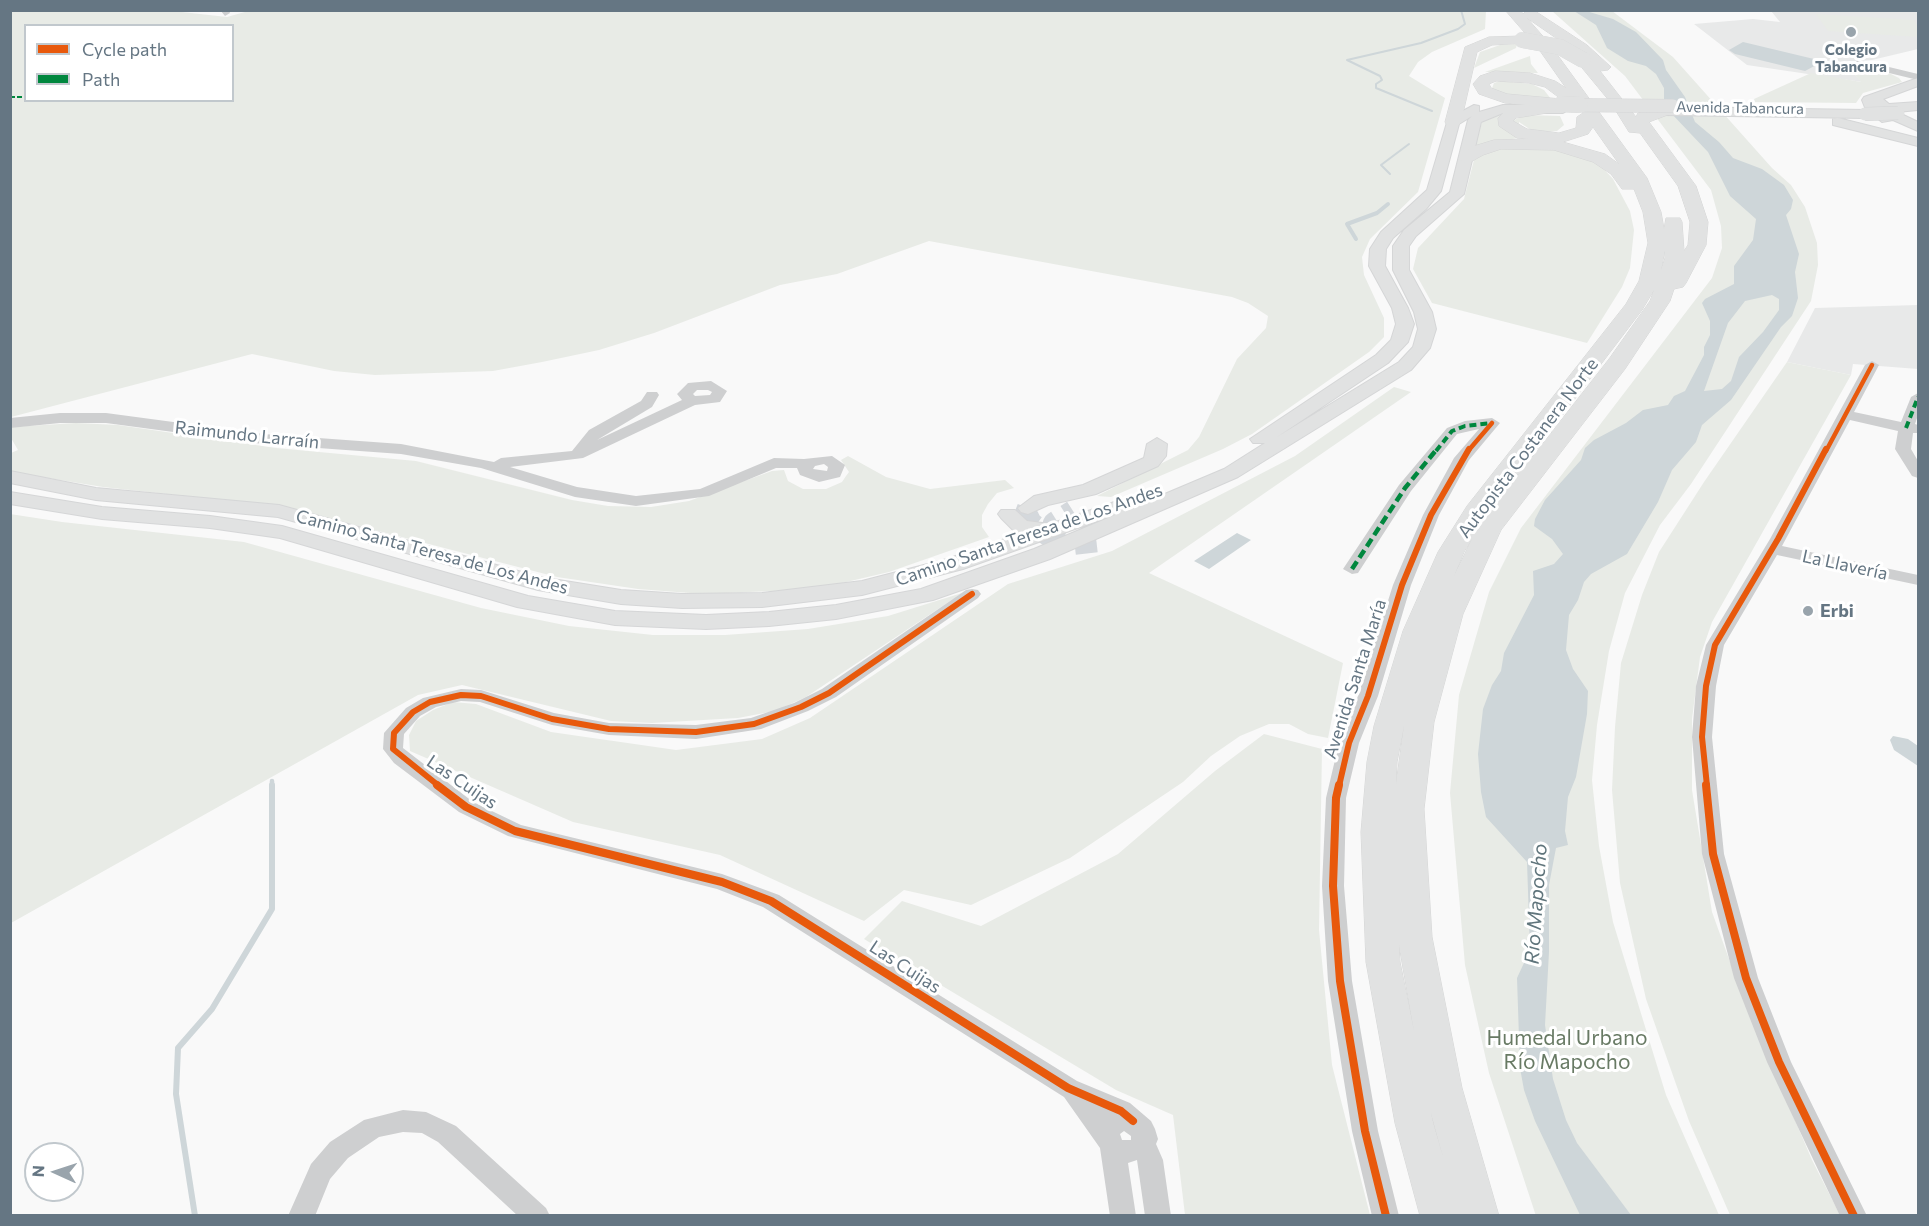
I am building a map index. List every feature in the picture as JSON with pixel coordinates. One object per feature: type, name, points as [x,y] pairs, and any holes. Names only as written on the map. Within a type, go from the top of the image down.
[{"type":"highway","name":"Autopista Costanera Norte","points":[[1440,1215],[1414,1123],[1383,962],[1377,832],[1382,762],[1389,726],[1417,631],[1451,552],[1476,511],[1635,306],[1653,268],[1657,243],[1656,225],[1646,192],[1630,166],[1543,45],[1523,35],[1512,10]]},
{"type":"highway","name":"Autopista Costanera Norte","points":[[1479,1215],[1443,1088],[1415,937],[1408,809],[1419,722],[1449,614],[1486,535],[1660,302],[1672,272],[1676,244],[1671,214],[1657,185],[1560,48],[1523,35]]},
{"type":"highway","points":[[1523,35],[1566,49],[1583,60],[1618,101],[1678,201],[1684,224],[1676,244]]},
{"type":"highway","points":[[1454,118],[1464,102],[1475,74],[1523,35]]},
{"type":"highway","points":[[1454,118],[1471,48],[1523,35],[1582,48],[1624,92],[1633,98],[1669,108]]},
{"type":"highway","points":[[1543,45],[1569,107],[1646,192]]},
{"type":"highway","points":[[1660,302],[1677,283],[1694,254],[1698,238],[1698,222],[1687,186],[1653,140],[1641,119],[1669,108]]},
{"type":"highway","points":[[1467,159],[1482,149],[1514,143],[1546,144],[1586,153],[1617,170],[1656,225]]},
{"type":"main road","points":[[1916,83],[1880,104],[1893,116],[1918,127]]},
{"type":"main road","points":[[1916,83],[1874,97],[1868,104],[1881,116],[1918,132]]},
{"type":"main road","points":[[1454,118],[1469,110],[1487,105],[1569,107]]},
{"type":"main road","name":"Camino Santa Teresa de Los Andes","points":[[10,498],[81,510],[210,522],[282,532],[547,607],[615,618],[706,622],[824,614],[925,595],[1021,562],[1144,505],[1246,465],[1394,374],[1417,355],[1424,343],[1426,321],[1401,270],[1400,251],[1410,233],[1457,194],[1467,159],[1473,125],[1478,117],[1496,110],[1569,107]]},
{"type":"main road","name":"Avenida Tabancura","points":[[1569,107],[1764,111],[1918,109]]},
{"type":"main road","points":[[1764,111],[1822,119],[1918,142]]},
{"type":"main road","name":"Camino Santa Teresa de Los Andes","points":[[10,477],[96,494],[279,511],[538,583],[592,594],[651,600],[737,601],[824,594],[900,579],[1057,528],[1144,505],[1239,453],[1395,348],[1402,337],[1405,324],[1400,308],[1377,266],[1378,249],[1387,235],[1425,203],[1434,191],[1454,118]]},
{"type":"main road","points":[[1028,508],[1041,500],[1089,490],[1151,462],[1156,456],[1157,444]]},
{"type":"main road","points":[[1073,511],[1144,505]]},
{"type":"main road","points":[[1099,541],[1144,505]]},
{"type":"main road","points":[[1007,546],[1011,535],[1008,514],[1021,527],[1057,528]]},
{"type":"street","points":[[1860,63],[1894,72],[1916,83]]},
{"type":"street","points":[[1854,1215],[1787,1080],[1746,978],[1720,885],[1708,821],[1702,737],[1710,663],[1725,625],[1773,549],[1872,365]]},
{"type":"street","points":[[577,455],[594,433],[647,404],[652,395]]},
{"type":"street","points":[[1918,397],[1912,429],[1903,449],[1918,473]]},
{"type":"street","name":"Raimundo Larraín","points":[[484,464],[538,462],[577,455],[692,401]]},
{"type":"street","points":[[1846,414],[1912,429]]},
{"type":"street","name":"Raimundo Larraín","points":[[10,423],[60,418],[106,418],[263,439],[401,449],[484,464],[575,492],[636,501],[703,493],[774,463],[807,464]]},
{"type":"street","name":"Avenida Santa María","points":[[1352,569],[1406,488],[1452,431],[1465,426],[1492,423],[1498,431],[1461,478],[1424,534],[1402,585],[1368,696],[1343,760],[1334,819],[1333,886],[1340,981],[1361,1112],[1386,1215]]},
{"type":"street","name":"La Llavería","points":[[1773,549],[1918,580]]},
{"type":"street","name":"Las Cuijas","points":[[972,594],[829,693],[794,710],[754,724],[696,732],[628,731],[571,723],[534,714],[490,698],[461,695],[430,702],[413,712],[397,728],[392,744],[396,754],[409,765],[466,807],[498,824],[551,842],[722,882],[771,901],[1068,1088],[1121,1111],[1138,1133]]},
{"type":"street","name":"Las Cuijas","points":[[1068,1088],[1094,1116],[1110,1142]]},
{"type":"street","points":[[301,1215],[320,1172],[339,1150],[373,1128],[404,1121],[426,1124],[447,1134],[537,1215]]},
{"type":"street","points":[[1110,1142],[1130,1153],[1138,1133]]},
{"type":"street","points":[[1138,1133],[1150,1160],[1158,1215]]},
{"type":"street","points":[[1110,1142],[1123,1215]]},
{"type":"shaded area","points":[[1771,11],[1918,11],[1918,49],[1872,60],[1842,62],[1862,82],[1747,65],[1694,24],[1753,19],[1780,22]]},
{"type":"shaded area","points":[[1918,305],[1918,369],[1853,364],[1851,375],[1787,362],[1815,308]]},
{"type":"green space","points":[[164,10],[227,17],[252,10],[1486,11],[1485,29],[1432,52],[1418,62],[1409,76],[1445,98],[1418,192],[1370,239],[1362,257],[1364,275],[1384,318],[1384,337],[1369,352],[1252,434],[1223,449],[1111,497],[1097,496],[1188,450],[1199,437],[1237,359],[1266,328],[1268,316],[1248,303],[1232,297],[929,241],[837,274],[780,285],[654,333],[599,350],[542,362],[493,371],[375,375],[334,371],[252,354],[11,417],[11,11]]},
{"type":"green space","name":"Humedal Urbano Río Mapocho","points":[[1552,11],[1612,11],[1673,57],[1772,168],[1791,185],[1805,207],[1817,243],[1818,265],[1811,301],[1691,484],[1660,525],[1625,593],[1609,651],[1597,725],[1592,780],[1599,846],[1613,922],[1666,1095],[1719,1215],[1536,1216],[1489,1073],[1465,965],[1450,793],[1459,695],[1489,592],[1521,528],[1712,278],[1722,248],[1721,226],[1711,190],[1625,76]]},
{"type":"green space","points":[[1816,14],[1914,20],[1918,27],[1918,37],[1828,31]]},
{"type":"green space","points":[[1517,44],[1516,48],[1474,68],[1480,52],[1500,45]]},
{"type":"green space","points":[[1530,56],[1531,64],[1538,73],[1485,72]]},
{"type":"green space","points":[[1847,66],[1887,72],[1902,82],[1863,93],[1856,103],[1755,102],[1754,99],[1811,73],[1861,82]]},
{"type":"green space","points":[[1500,81],[1532,84],[1544,90],[1551,99],[1515,98],[1491,91],[1494,83]]},
{"type":"green space","points":[[1503,112],[1518,138],[1474,146],[1485,117]]},
{"type":"green space","points":[[1527,115],[1560,116],[1564,125],[1557,131],[1547,132],[1531,130],[1519,122],[1535,135],[1511,121]]},
{"type":"green space","points":[[1533,144],[1585,156],[1602,167],[1613,179],[1630,211],[1634,230],[1630,268],[1622,287],[1587,343],[1432,303],[1413,269],[1418,248],[1464,199],[1474,160],[1491,148]]},
{"type":"green space","points":[[1787,362],[1851,375],[1712,622],[1700,657],[1692,719],[1692,790],[1712,912],[1746,1006],[1812,1160],[1840,1215],[1730,1215],[1689,1121],[1646,999],[1620,883],[1612,790],[1615,727],[1621,663],[1642,595],[1659,552]]},
{"type":"green space","points":[[1394,387],[1411,392],[1149,573],[1343,663],[1328,738],[1308,734],[1289,724],[1269,724],[1240,736],[1211,756],[1183,782],[1070,858],[971,905],[904,890],[864,921],[720,855],[573,822],[410,751],[409,735],[416,721],[433,710],[453,702],[476,704],[551,732],[676,750],[762,739],[810,718],[1008,584],[1112,551],[1295,456]]},
{"type":"green space","points":[[76,423],[118,425],[276,448],[416,461],[572,500],[608,506],[651,507],[689,501],[772,471],[784,470],[788,481],[803,489],[826,489],[842,482],[849,472],[841,460],[848,456],[886,477],[930,489],[1005,480],[1014,488],[997,493],[982,515],[982,527],[989,537],[889,572],[842,583],[796,590],[703,594],[638,589],[557,577],[285,507],[103,487],[11,472],[11,453],[18,450],[11,438],[11,427]]},
{"type":"green space","points":[[10,514],[244,542],[481,608],[569,626],[653,635],[725,635],[808,629],[888,616],[962,593],[806,697],[775,711],[738,718],[652,723],[611,721],[462,685],[418,695],[11,923]]},
{"type":"green space","points":[[1264,734],[1322,749],[1319,930],[1332,1065],[1370,1215],[1185,1215],[1173,1115],[1116,1090],[864,939],[902,901],[981,926],[1118,854],[1215,771]]},
{"type":"water","name":"Río Mapocho","points":[[1574,11],[1586,11],[1613,19],[1636,32],[1663,60],[1666,70],[1685,97],[1695,122],[1719,142],[1733,158],[1762,169],[1784,185],[1793,200],[1791,209],[1786,215],[1799,254],[1795,272],[1798,298],[1792,316],[1781,327],[1731,400],[1702,425],[1696,442],[1672,470],[1658,502],[1627,554],[1591,574],[1584,582],[1578,600],[1569,615],[1566,650],[1573,669],[1588,691],[1587,714],[1576,777],[1568,797],[1565,831],[1568,845],[1556,848],[1549,885],[1549,952],[1545,1025],[1553,1079],[1566,1120],[1577,1143],[1631,1215],[1580,1215],[1535,1121],[1524,1090],[1520,1068],[1517,978],[1530,950],[1527,862],[1486,817],[1481,792],[1478,754],[1483,709],[1492,685],[1501,671],[1504,653],[1534,595],[1533,571],[1554,564],[1563,554],[1552,539],[1534,526],[1535,519],[1545,500],[1581,460],[1585,448],[1594,440],[1626,423],[1643,410],[1668,405],[1674,396],[1685,391],[1704,355],[1704,347],[1710,335],[1710,321],[1702,303],[1705,299],[1734,284],[1734,266],[1753,240],[1756,219],[1730,196],[1708,152],[1671,113],[1664,102],[1664,88],[1656,74],[1646,66],[1628,61],[1607,48],[1596,25]],"holes":[[[1772,295],[1779,299],[1779,310],[1763,332],[1739,357],[1731,381],[1722,389],[1704,391],[1728,323],[1745,301]]]},
{"type":"water","points":[[1743,42],[1814,59],[1820,63],[1805,71],[1735,54],[1729,50]]},
{"type":"water","points":[[1237,533],[1251,540],[1209,569],[1194,561]]},
{"type":"water","points":[[1893,736],[1908,739],[1918,746],[1918,766],[1894,750],[1890,740]]},
{"type":"waterway","points":[[1432,111],[1376,88],[1376,84],[1382,80],[1380,76],[1347,60],[1421,43],[1458,29],[1465,24],[1461,10]]},
{"type":"waterway","points":[[1390,174],[1381,165],[1409,144]]},
{"type":"waterway","points":[[1356,239],[1347,224],[1377,213],[1388,204]]},
{"type":"waterway","points":[[195,1216],[176,1094],[178,1048],[212,1009],[272,909],[272,781]]},
{"type":"tunnel","points":[[1028,508],[1026,513],[1031,523],[1055,540]]},
{"type":"tunnel","points":[[1055,540],[1051,532],[1054,523],[1073,511]]},
{"type":"tunnel","points":[[1055,540],[1073,544],[1099,541]]},
{"type":"marked path","points":[[10,97],[24,97]]},
{"type":"marked path","points":[[1906,428],[1918,397]]},
{"type":"marked path","points":[[1352,569],[1405,488],[1452,431],[1465,426],[1492,423]]},
{"type":"cycle path","points":[[1854,1216],[1779,1062],[1746,978],[1713,854],[1702,737],[1706,686],[1715,645],[1778,539],[1872,365]]},
{"type":"cycle path","points":[[1386,1216],[1365,1131],[1340,981],[1333,886],[1336,798],[1349,743],[1368,696],[1402,585],[1431,515],[1462,458],[1492,423]]},
{"type":"cycle path","points":[[972,594],[829,693],[801,707],[754,724],[696,732],[609,729],[552,719],[481,696],[461,695],[430,702],[413,712],[394,733],[393,749],[401,758],[466,807],[515,831],[722,882],[771,901],[1068,1088],[1121,1111],[1133,1121]]},
{"type":"place","name":"Colegio Tabancura","points":[[1851,32]]},
{"type":"place","name":"Erbi","points":[[1808,611]]}]
